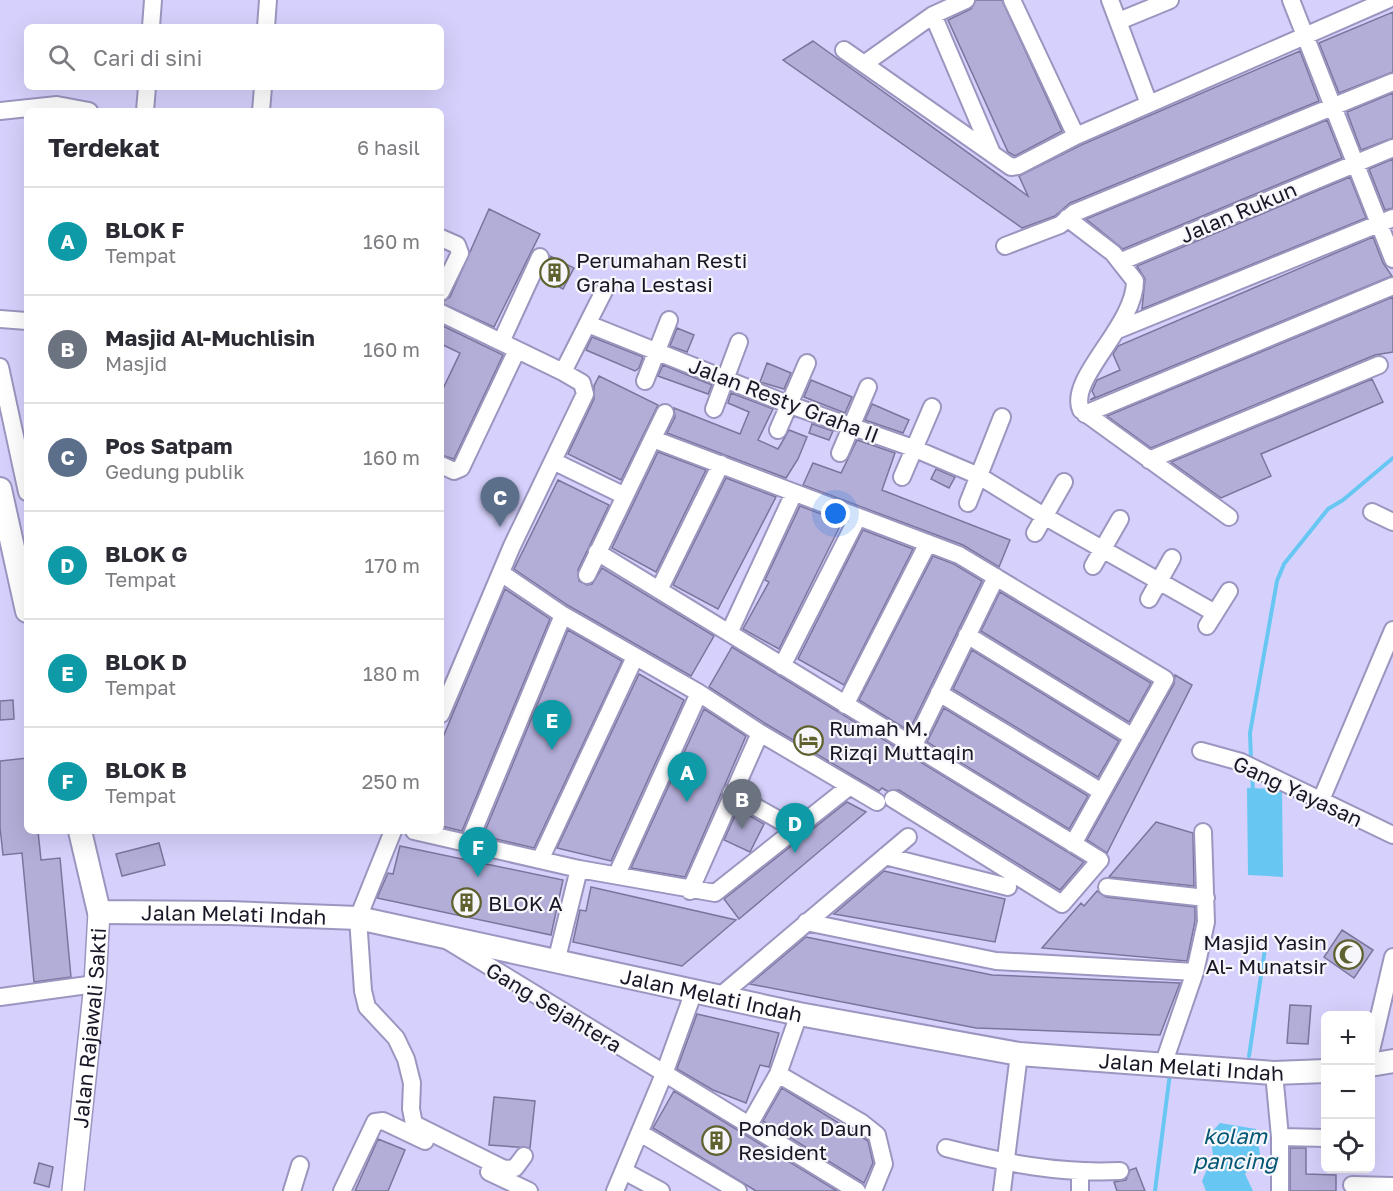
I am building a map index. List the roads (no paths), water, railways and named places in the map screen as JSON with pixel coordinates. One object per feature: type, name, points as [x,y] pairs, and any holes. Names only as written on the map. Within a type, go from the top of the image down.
[{"type":"main road","points":[[0,489],[24,597]]},
{"type":"main road","name":"Jalan Rajawali Sakti","points":[[81,834],[99,912]]},
{"type":"main road","name":"Jalan Melati Indah","points":[[99,912],[229,912],[358,918],[445,939],[799,1014],[1019,1054],[1274,1073],[1321,1071]]},
{"type":"main road","points":[[1375,1064],[1393,1061]]},
{"type":"street","points":[[151,24],[153,0]]},
{"type":"street","points":[[266,24],[268,0]]},
{"type":"street","points":[[864,64],[933,15],[966,0]]},
{"type":"street","points":[[1012,0],[1076,135]]},
{"type":"street","points":[[1110,0],[1149,104]]},
{"type":"street","points":[[1119,21],[1170,0]]},
{"type":"street","points":[[1291,0],[1355,163],[1386,221],[1393,260]]},
{"type":"street","points":[[844,50],[991,151],[1009,166],[1018,166],[1076,135],[1387,0]]},
{"type":"street","points":[[933,15],[991,151]]},
{"type":"street","points":[[1005,246],[1060,225],[1074,213],[1393,81]]},
{"type":"street","points":[[145,108],[147,90]]},
{"type":"street","points":[[261,108],[263,90]]},
{"type":"street","points":[[28,108],[57,105],[73,108]]},
{"type":"street","points":[[0,111],[24,108]]},
{"type":"street","name":"Jalan Rukun","points":[[1122,261],[1393,148]]},
{"type":"street","points":[[1067,218],[1122,261],[1134,277],[1136,290],[1132,306],[1119,329],[1089,371],[1083,384],[1078,400],[1085,414],[1229,517]]},
{"type":"street","points":[[1119,329],[1386,221]]},
{"type":"street","points":[[444,239],[457,245],[460,253],[444,286]]},
{"type":"street","points":[[501,342],[540,257]]},
{"type":"street","points":[[1085,414],[1393,286]]},
{"type":"street","points":[[563,372],[605,289]]},
{"type":"street","points":[[444,314],[563,372],[582,383],[585,394],[501,573],[444,707]]},
{"type":"street","points":[[0,319],[24,321]]},
{"type":"street","points":[[645,381],[669,320]]},
{"type":"street","name":"Jalan Resty Graha II","points":[[588,324],[790,405],[913,448],[979,476],[1044,516],[1159,580],[1211,620],[1229,591]]},
{"type":"street","points":[[714,409],[739,342]]},
{"type":"street","points":[[444,466],[454,471],[461,468],[517,350]]},
{"type":"street","points":[[778,430],[807,363]]},
{"type":"street","points":[[1149,460],[1379,365]]},
{"type":"street","points":[[0,367],[6,425],[24,482]]},
{"type":"street","points":[[840,453],[868,387]]},
{"type":"street","points":[[902,477],[932,407]]},
{"type":"street","points":[[587,575],[665,414]]},
{"type":"street","points":[[968,503],[1002,417]]},
{"type":"street","points":[[652,439],[959,555],[1165,679],[1073,844]]},
{"type":"street","points":[[554,461],[625,496]]},
{"type":"street","points":[[659,590],[721,464]]},
{"type":"street","points":[[1035,533],[1064,482]]},
{"type":"street","points":[[730,631],[795,493]]},
{"type":"street","points":[[1372,512],[1393,522]]},
{"type":"street","points":[[782,666],[858,517]]},
{"type":"street","points":[[1093,566],[1120,519]]},
{"type":"street","points":[[845,705],[928,543]]},
{"type":"street","points":[[501,573],[563,615],[699,693],[760,733],[850,786],[885,800],[1062,904],[1100,860],[845,705],[730,631],[597,552]]},
{"type":"street","points":[[1149,599],[1172,558]]},
{"type":"street","points":[[913,747],[996,577]]},
{"type":"street","points":[[468,844],[563,615]]},
{"type":"street","points":[[1321,800],[1393,630]]},
{"type":"street","points":[[967,635],[1133,737]]},
{"type":"street","points":[[541,858],[635,657]]},
{"type":"street","points":[[617,874],[699,693]]},
{"type":"street","points":[[939,693],[1102,792]]},
{"type":"street","points":[[690,891],[760,733]]},
{"type":"street","name":"Gang Yayasan","points":[[1202,751],[1241,762],[1393,835]]},
{"type":"street","points":[[426,834],[541,858],[579,869],[617,874],[690,891],[715,894],[850,786]]},
{"type":"street","points":[[732,794],[795,829]]},
{"type":"street","points":[[1163,1065],[1195,972],[1206,922],[1203,832]]},
{"type":"street","points":[[392,834],[358,918],[364,1001],[396,1038],[406,1059],[412,1083],[411,1109],[414,1124],[504,1169],[515,1168],[524,1156]]},
{"type":"street","points":[[719,997],[908,837]]},
{"type":"street","points":[[885,856],[1008,887]]},
{"type":"street","points":[[556,962],[579,869]]},
{"type":"street","points":[[1107,887],[1206,898]]},
{"type":"street","name":"Jalan Rajawali Sakti","points":[[73,1191],[95,984],[99,912]]},
{"type":"street","points":[[806,922],[996,961],[1195,972]]},
{"type":"street","name":"Gang Sejahtera","points":[[445,939],[857,1191]]},
{"type":"street","points":[[1375,1037],[1393,957]]},
{"type":"street","points":[[0,997],[95,984]]},
{"type":"street","points":[[615,1191],[664,1074],[694,991]]},
{"type":"street","points":[[749,1125],[778,1074],[799,1014]]},
{"type":"street","points":[[1002,1191],[1019,1054]]},
{"type":"street","points":[[1274,1073],[1280,1137],[1280,1191]]},
{"type":"street","points":[[778,1074],[862,1123],[877,1135],[884,1164],[878,1188]]},
{"type":"street","points":[[342,1191],[372,1125],[380,1120],[529,1191]]},
{"type":"street","points":[[639,1133],[738,1191]]},
{"type":"street","points":[[1280,1137],[1321,1138]]},
{"type":"street","points":[[946,1148],[1007,1163],[1080,1173],[1120,1171]]},
{"type":"street","points":[[293,1191],[300,1165]]},
{"type":"street","points":[[624,1171],[661,1191]]},
{"type":"street","points":[[1080,1173],[1080,1191]]},
{"type":"street","points":[[1352,1181],[1393,1186]]},
{"type":"water","points":[[1247,788],[1282,789],[1283,877],[1248,875]]},
{"type":"water","name":"kolam pancing","points":[[1220,1123],[1256,1129],[1260,1154],[1245,1174],[1253,1191],[1206,1191],[1202,1181],[1213,1155],[1210,1134]]},
{"type":"waterway","points":[[1251,760],[1250,733],[1277,581],[1284,564],[1328,509],[1343,500],[1393,458]]},
{"type":"waterway","points":[[1252,773],[1253,793]]},
{"type":"waterway","points":[[1249,1056],[1265,949]]},
{"type":"waterway","points":[[1155,1191],[1170,1073]]},
{"type":"place","name":"Perumahan Resti Graha Lestasi","points":[[555,272]]},
{"type":"place","name":"Pos Satpam","points":[[500,527]]},
{"type":"place","name":"Rumah M. Rizqi Muttaqin","points":[[808,740]]},
{"type":"place","name":"BLOK D","points":[[552,750]]},
{"type":"place","name":"BLOK F","points":[[687,802]]},
{"type":"place","name":"Masjid Al-Muchlisin","points":[[742,829]]},
{"type":"place","name":"BLOK G","points":[[795,853]]},
{"type":"place","name":"BLOK B","points":[[478,877]]},
{"type":"place","name":"BLOK A","points":[[467,903]]},
{"type":"place","name":"Masjid Yasin Al- Munatsir","points":[[1348,954]]},
{"type":"place","name":"Pondok Daun Resident","points":[[717,1140]]}]
